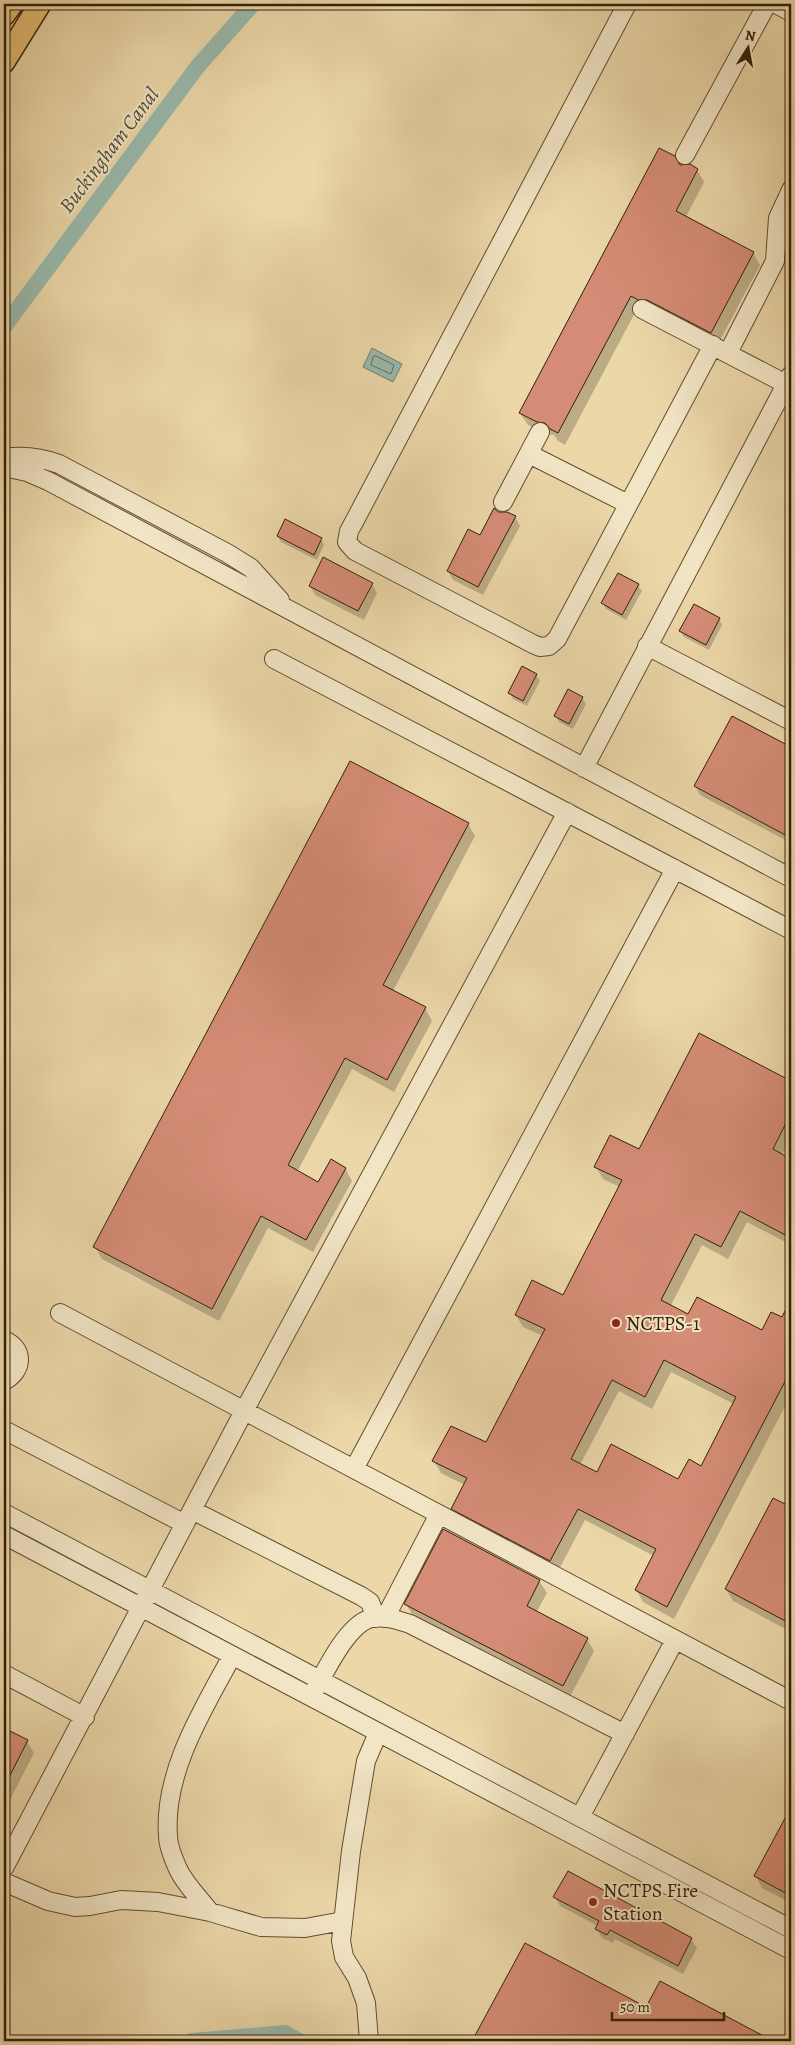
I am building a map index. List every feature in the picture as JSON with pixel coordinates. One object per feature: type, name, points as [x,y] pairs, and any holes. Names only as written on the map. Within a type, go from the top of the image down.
[{"type":"main road","points":[[4,15],[12,4]]},
{"type":"main road","points":[[4,62],[40,4]]},
{"type":"lane","points":[[627,4],[349,531],[347,542],[355,551],[532,644],[545,648],[552,644],[557,639],[628,504],[720,349],[776,261],[778,218],[791,190]]},
{"type":"lane","points":[[685,155],[767,4]]},
{"type":"lane","points":[[776,4],[791,12]]},
{"type":"lane","points":[[584,768],[789,379],[720,349],[642,309]]},
{"type":"lane","points":[[503,502],[540,432]]},
{"type":"lane","points":[[529,454],[628,504]]},
{"type":"lane","points":[[4,458],[28,456],[44,458],[157,515],[251,568],[286,608]]},
{"type":"lane","points":[[4,467],[27,472],[48,481],[791,878]]},
{"type":"lane","points":[[648,646],[791,721]]},
{"type":"lane","points":[[274,659],[791,930]]},
{"type":"lane","points":[[4,1868],[244,1411],[567,812]]},
{"type":"lane","points":[[354,1469],[675,869]]},
{"type":"lane","points":[[60,1313],[791,1701]]},
{"type":"lane","points":[[4,1340],[18,1351],[19,1357],[16,1369],[4,1381]]},
{"type":"lane","points":[[6,1431],[362,1596],[370,1602],[381,1618]]},
{"type":"lane","points":[[4,1513],[791,1929]]},
{"type":"lane","points":[[381,1618],[439,1514]]},
{"type":"lane","points":[[4,1535],[791,1950]]},
{"type":"lane","points":[[311,1697],[343,1643],[355,1629],[370,1619],[390,1617],[410,1624],[626,1734]]},
{"type":"lane","points":[[580,1817],[675,1640]]},
{"type":"lane","points":[[210,1912],[179,1871],[168,1839],[167,1810],[180,1762],[198,1718],[232,1656]]},
{"type":"lane","points":[[4,1674],[85,1716]]},
{"type":"lane","points":[[369,2041],[366,2003],[357,1978],[344,1957],[341,1941],[351,1851],[366,1761],[378,1733]]},
{"type":"lane","points":[[4,1882],[48,1901],[75,1907],[120,1900],[158,1902],[210,1912],[261,1927],[305,1928],[343,1921]]},
{"type":"water","points":[[372,348],[402,364],[393,382],[363,367]]},
{"type":"building","points":[[659,148],[675,156],[680,165],[690,164],[698,169],[676,211],[754,252],[711,333],[647,300],[638,300],[631,296],[558,433],[550,429],[545,423],[537,422],[519,413]]},
{"type":"building","points":[[494,508],[498,512],[507,512],[516,516],[478,587],[447,571],[468,529],[480,535]]},
{"type":"building","points":[[285,519],[322,538],[314,555],[277,536]]},
{"type":"building","points":[[323,557],[373,583],[358,611],[309,586]]},
{"type":"building","points":[[618,573],[639,584],[622,615],[601,603]]},
{"type":"building","points":[[694,604],[720,618],[706,645],[679,631]]},
{"type":"building","points":[[522,666],[537,674],[523,701],[508,693]]},
{"type":"building","points":[[568,689],[583,697],[569,724],[554,716]]},
{"type":"building","points":[[732,716],[791,747],[791,838],[694,786]]},
{"type":"building","points":[[350,761],[469,823],[383,985],[426,1007],[387,1080],[345,1058],[288,1165],[318,1182],[331,1159],[346,1168],[306,1240],[261,1216],[212,1309],[93,1247]]},
{"type":"building","name":"NCTPS-1","points":[[699,1033],[791,1081],[791,1113],[773,1149],[791,1159],[791,1238],[740,1211],[721,1247],[695,1234],[661,1300],[688,1314],[697,1297],[762,1330],[771,1312],[782,1317],[791,1299],[791,1370],[667,1607],[635,1590],[656,1549],[578,1509],[550,1561],[451,1509],[467,1478],[432,1461],[451,1426],[486,1442],[545,1329],[515,1315],[532,1280],[563,1295],[622,1180],[594,1167],[610,1135],[639,1149]],"holes":[[[664,1360],[736,1397],[701,1466],[689,1459],[678,1479],[611,1444],[597,1472],[571,1459],[612,1380],[645,1397]]]},
{"type":"building","points":[[773,1498],[791,1507],[791,1624],[725,1589]]},
{"type":"building","points":[[443,1529],[540,1580],[527,1606],[588,1638],[563,1686],[404,1604]]},
{"type":"building","points":[[4,1728],[28,1740],[4,1787]]},
{"type":"building","points":[[791,1807],[791,1896],[754,1876]]},
{"type":"building","points":[[568,1871],[692,1938],[678,1966],[610,1930],[607,1935],[595,1929],[599,1921],[553,1897]]},
{"type":"building","points":[[525,1943],[646,2007],[660,1981],[773,2041],[472,2041]]},
{"type":"waterway","name":"Buckingham Canal","points":[[4,327],[198,66],[253,4]]},
{"type":"waterway","points":[[192,2041],[285,2033],[299,2041]]},
{"type":"place","name":"NCTPS-1","points":[[616,1323]]},
{"type":"place","name":"NCTPS Fire Station","points":[[593,1902]]}]
